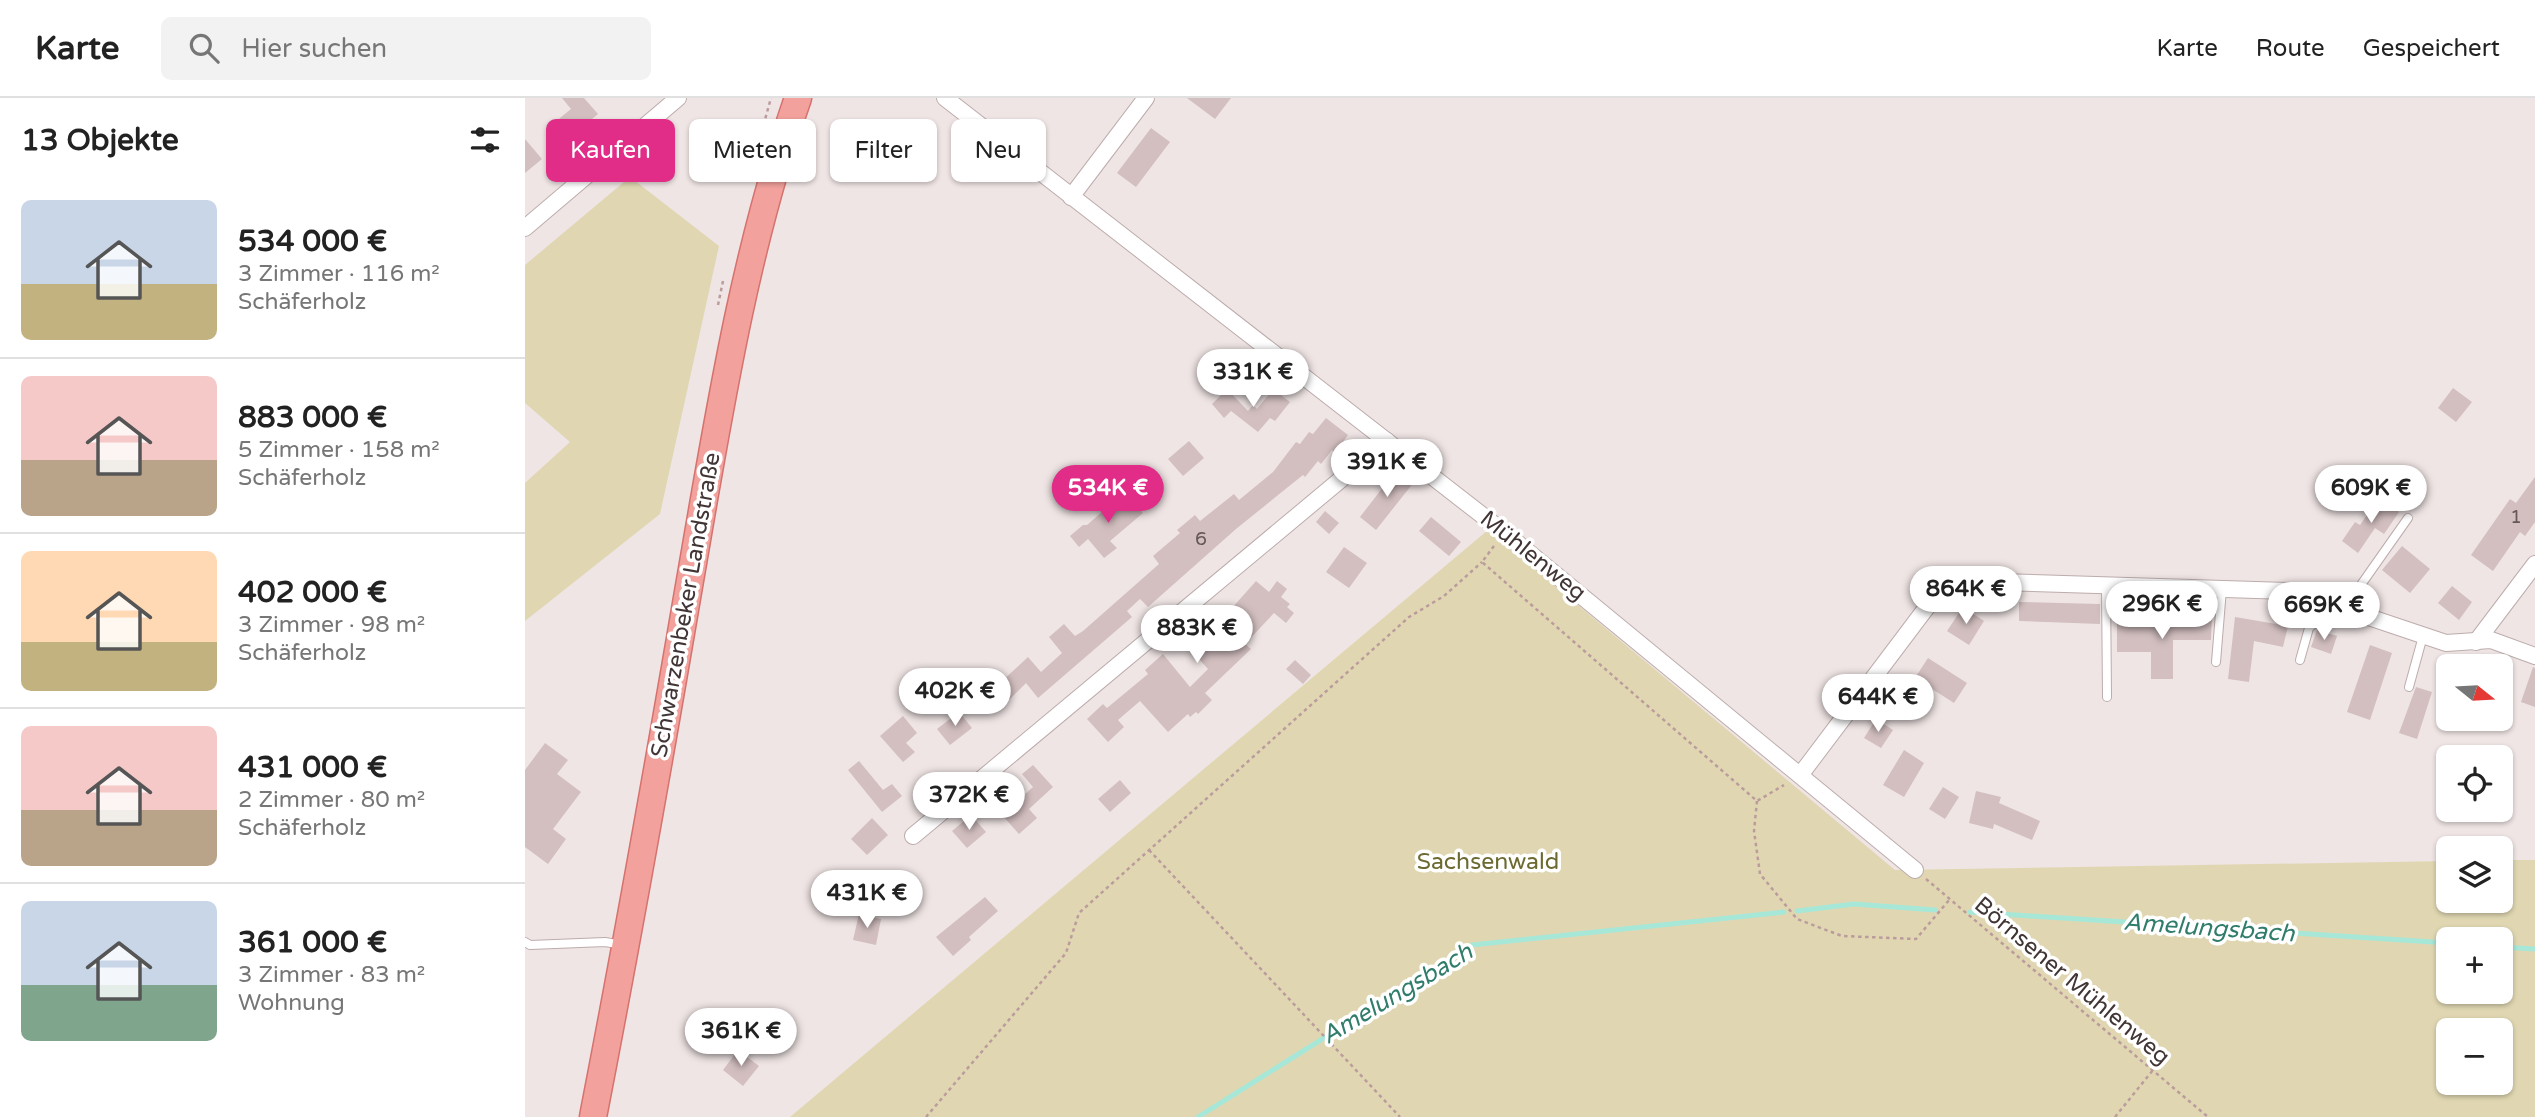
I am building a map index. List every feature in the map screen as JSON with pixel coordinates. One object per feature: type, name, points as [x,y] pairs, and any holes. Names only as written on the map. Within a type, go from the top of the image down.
[{"type":"main road","name":"Schwarzenbeker Landstraße","points":[[593,1117],[725,387],[754,246],[773,170],[798,98]]},
{"type":"street","points":[[525,228],[678,98]]},
{"type":"street","name":"Mühlenweg","points":[[945,98],[1505,533],[1915,870]]},
{"type":"street","points":[[1071,197],[1146,98]]},
{"type":"street","points":[[913,836],[1387,441]]},
{"type":"street","points":[[2476,642],[2535,564]]},
{"type":"street","points":[[1801,774],[1937,595],[1967,581],[2291,591],[2446,643],[2491,640],[2535,656]]},
{"type":"lane","points":[[2344,609],[2408,518]]},
{"type":"lane","points":[[2106,585],[2107,697]]},
{"type":"lane","points":[[2216,662],[2222,589]]},
{"type":"lane","points":[[2300,660],[2309,628],[2316,622],[2322,601]]},
{"type":"lane","points":[[2409,687],[2423,635]]},
{"type":"lane","points":[[525,942],[530,945],[605,942],[626,945]]},
{"type":"path","points":[[926,1117],[1066,953],[1079,913],[1409,617],[1444,596],[1482,562],[1505,533]]},
{"type":"path","points":[[1482,562],[1757,801]]},
{"type":"path","points":[[1757,801],[1801,774]]},
{"type":"path","points":[[1757,801],[1754,831],[1760,874],[1797,919],[1842,936],[1916,940],[1950,899]]},
{"type":"path","points":[[1149,850],[1400,1117]]},
{"type":"path","name":"Börnsener Mühlenweg","points":[[1915,870],[2208,1117]]},
{"type":"path","points":[[2115,1117],[2153,1070]]},
{"type":"green space","points":[[624,182],[636,182],[719,246],[660,514],[525,621],[525,483],[570,442],[525,403],[525,265]]},
{"type":"green space","name":"Sachsenwald","points":[[1488,530],[1895,870],[2436,861],[2436,913],[2513,913],[2513,860],[2535,860],[2535,1117],[790,1117]]},
{"type":"building","points":[[562,98],[584,98],[598,114],[592,119],[559,119],[571,109]]},
{"type":"building","points":[[1187,98],[1231,98],[1215,119]]},
{"type":"building","points":[[1151,128],[1170,142],[1136,187],[1117,173]]},
{"type":"building","points":[[525,139],[542,159],[525,173]]},
{"type":"building","points":[[2453,388],[2472,402],[2456,422],[2438,408]]},
{"type":"building","points":[[1227,389],[1248,411],[1253,405],[1257,409],[1273,389],[1290,402],[1275,421],[1270,418],[1258,432],[1231,411],[1224,418],[1212,404]]},
{"type":"building","points":[[1326,418],[1348,435],[1335,453],[1332,450],[1321,464],[1318,461],[1305,477],[1303,475],[1236,529],[1148,607],[1140,599],[1127,611],[1132,617],[1038,698],[1026,683],[996,713],[983,699],[1028,657],[1041,672],[1062,653],[1049,637],[1064,624],[1075,636],[1083,631],[1159,564],[1153,556],[1180,533],[1177,530],[1195,515],[1200,521],[1234,494],[1239,500],[1273,472],[1296,442],[1300,444],[1309,432],[1313,434]]},
{"type":"building","points":[[1189,441],[1204,458],[1183,476],[1168,459]]},
{"type":"building","points":[[1397,469],[1414,482],[1376,530],[1360,517]]},
{"type":"building","points":[[2535,477],[2535,522],[2525,536],[2520,532],[2493,571],[2471,555],[2510,499],[2516,503]]},
{"type":"building","points":[[1125,492],[1143,513],[1110,541],[1117,548],[1104,558],[1088,539],[1079,547],[1070,536]]},
{"type":"building","points":[[2379,498],[2399,512],[2384,534],[2375,528],[2358,553],[2342,541],[2355,522],[2360,525]]},
{"type":"building","points":[[1325,511],[1339,523],[1329,534],[1316,522]]},
{"type":"building","points":[[1431,517],[1461,542],[1449,556],[1419,531]]},
{"type":"building","points":[[2402,546],[2430,569],[2410,593],[2382,570]]},
{"type":"building","points":[[1344,547],[1367,563],[1349,588],[1326,572]]},
{"type":"building","points":[[1256,581],[1269,592],[1277,581],[1287,589],[1281,597],[1290,604],[1287,607],[1294,613],[1286,623],[1274,613],[1245,644],[1251,649],[1205,693],[1212,700],[1198,714],[1196,712],[1190,717],[1188,714],[1168,732],[1140,701],[1118,720],[1124,727],[1108,742],[1087,719],[1103,704],[1107,708],[1148,674],[1145,670],[1163,654],[1190,687],[1208,669],[1199,659],[1205,653],[1191,639],[1202,628],[1209,634]]},
{"type":"building","points":[[2452,586],[2472,602],[2459,620],[2438,603]]},
{"type":"building","points":[[2019,602],[2100,604],[2100,624],[2019,621]]},
{"type":"building","points":[[1963,607],[1984,621],[1969,645],[1947,631]]},
{"type":"building","points":[[2189,614],[2212,614],[2211,640],[2173,640],[2173,679],[2151,679],[2151,652],[2117,652],[2117,624],[2189,625]]},
{"type":"building","points":[[2235,617],[2288,626],[2283,647],[2254,641],[2249,682],[2228,679]]},
{"type":"building","points":[[2317,630],[2337,636],[2331,654],[2311,647]]},
{"type":"building","points":[[2370,645],[2392,653],[2370,720],[2347,712]]},
{"type":"building","points":[[1928,658],[1967,683],[1954,703],[1915,678]]},
{"type":"building","points":[[1295,660],[1311,675],[1303,684],[1286,669]]},
{"type":"building","points":[[2533,667],[2535,668],[2535,707],[2521,702]]},
{"type":"building","points":[[2416,687],[2432,692],[2417,739],[2399,733]]},
{"type":"building","points":[[959,712],[972,728],[950,745],[937,729]]},
{"type":"building","points":[[903,716],[917,733],[906,743],[915,752],[903,762],[880,736]]},
{"type":"building","points":[[1876,719],[1893,730],[1881,748],[1864,738]]},
{"type":"building","points":[[545,743],[568,760],[557,774],[581,792],[553,829],[566,839],[548,864],[525,847],[525,770]]},
{"type":"building","points":[[1904,750],[1924,763],[1904,797],[1883,785]]},
{"type":"building","points":[[859,761],[883,790],[892,784],[902,796],[882,812],[848,770]]},
{"type":"building","points":[[1033,765],[1053,787],[1029,809],[1037,818],[1019,834],[1002,815],[1033,787],[1022,774]]},
{"type":"building","points":[[1120,780],[1131,793],[1110,812],[1098,799]]},
{"type":"building","points":[[1943,787],[1959,797],[1945,819],[1929,809]]},
{"type":"building","points":[[1976,791],[2001,797],[1999,803],[2040,821],[2032,840],[1994,824],[1993,829],[1969,823]]},
{"type":"building","points":[[971,815],[986,832],[967,848],[952,831]]},
{"type":"building","points":[[872,818],[888,835],[867,855],[851,839]]},
{"type":"building","points":[[985,897],[998,911],[969,937],[971,940],[953,956],[936,937]]},
{"type":"building","points":[[859,914],[881,919],[876,945],[853,940]]},
{"type":"building","points":[[738,1050],[759,1066],[743,1086],[723,1070]]},
{"type":"waterway","name":"Amelungsbach","points":[[1797,911],[1854,904],[1935,910]]},
{"type":"waterway","name":"Amelungsbach","points":[[1198,1117],[1472,945],[1784,912]]},
{"type":"waterway","name":"Amelungsbach","points":[[1970,912],[2436,942]]},
{"type":"waterway","name":"Amelungsbach","points":[[2513,948],[2535,949]]}]
